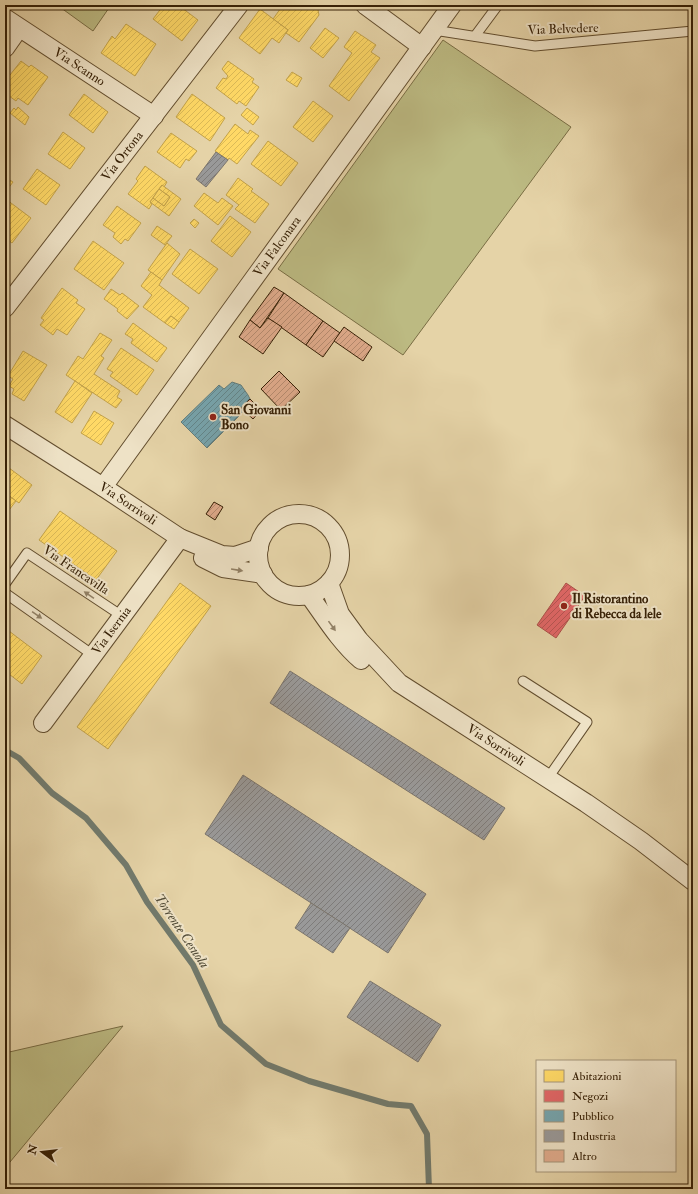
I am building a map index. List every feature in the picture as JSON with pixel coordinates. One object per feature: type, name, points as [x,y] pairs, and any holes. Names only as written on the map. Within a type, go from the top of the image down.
[{"type":"street","name":"Via Ortona","points":[[5,308],[239,5]]},
{"type":"street","points":[[365,5],[422,47]]},
{"type":"street","name":"Via Falconara","points":[[103,487],[452,5]]},
{"type":"street","name":"Via Scanno","points":[[12,23],[154,116]]},
{"type":"street","points":[[5,48],[12,23]]},
{"type":"street","name":"Via Sorrivoli","points":[[5,425],[180,538],[222,555],[235,556],[259,548]]},
{"type":"street","points":[[298,514],[312,516],[324,522],[333,532],[339,545],[340,558],[337,572],[329,583],[320,590],[309,595],[296,596],[282,592],[271,585],[263,574],[258,557],[259,548],[264,535],[273,524],[285,517],[298,514]]},
{"type":"street","points":[[180,538],[189,549],[209,562],[224,568],[263,574]]},
{"type":"street","name":"Via Isernia","points":[[43,723],[180,538]]},
{"type":"street","name":"Via Sorrivoli","points":[[329,583],[340,614],[351,630],[399,683],[548,778],[641,841],[693,881]]},
{"type":"street","points":[[309,595],[337,633],[356,655],[374,670],[399,683]]},
{"type":"lane","points":[[475,36],[498,5]]},
{"type":"lane","name":"Via Belvedere","points":[[434,30],[535,46],[693,31]]},
{"type":"lane","name":"Via Francavilla","points":[[5,584],[28,553],[122,616]]},
{"type":"lane","points":[[5,593],[93,655]]},
{"type":"lane","points":[[523,681],[587,722],[548,778]]},
{"type":"shaded area","points":[[57,5],[111,5],[93,31]]},
{"type":"shaded area","points":[[443,40],[571,127],[403,355],[278,269]]},
{"type":"shaded area","points":[[123,1026],[5,1168],[5,1053]]},
{"type":"building: Abitazioni","points":[[173,5],[178,5],[198,20],[182,41],[153,19],[163,6],[169,10]]},
{"type":"building: Abitazioni","points":[[283,5],[317,5],[319,15],[299,42],[286,33],[288,30],[273,19]]},
{"type":"building: Abitazioni","points":[[260,9],[288,30],[279,43],[272,38],[260,54],[239,38]]},
{"type":"building: Abitazioni","points":[[126,24],[156,44],[135,76],[101,53],[112,36],[115,39]]},
{"type":"building: Abitazioni","points":[[325,28],[339,38],[323,58],[310,48]]},
{"type":"building: Abitazioni","points":[[355,31],[376,45],[371,52],[380,58],[349,101],[329,86],[352,53],[344,47]]},
{"type":"building: Abitazioni","points":[[21,61],[29,67],[31,65],[48,77],[28,105],[18,98],[16,101],[5,93],[5,75],[7,72],[10,75]]},
{"type":"building: Abitazioni","points":[[228,61],[254,79],[252,82],[259,87],[246,106],[239,101],[237,104],[216,88],[223,78],[226,79],[228,76],[222,69]]},
{"type":"building: Abitazioni","points":[[292,72],[302,78],[297,87],[286,80]]},
{"type":"building: Abitazioni","points":[[84,94],[108,112],[93,133],[69,115]]},
{"type":"building: Abitazioni","points":[[192,94],[225,118],[210,141],[176,117]]},
{"type":"building: Abitazioni","points":[[313,101],[333,116],[313,142],[293,127]]},
{"type":"building: Abitazioni","points":[[18,107],[29,117],[25,125],[10,113],[14,108],[16,110]]},
{"type":"building: Abitazioni","points":[[247,108],[259,117],[253,125],[241,115]]},
{"type":"building: Abitazioni","points":[[235,124],[248,134],[250,130],[259,136],[237,164],[215,151]]},
{"type":"building: Abitazioni","points":[[63,132],[85,148],[70,169],[48,154]]},
{"type":"building: Abitazioni","points":[[171,133],[197,151],[189,161],[186,159],[180,168],[157,152]]},
{"type":"building: Abitazioni","points":[[268,141],[298,163],[281,186],[251,164]]},
{"type":"building: Abitazioni","points":[[145,166],[167,182],[164,187],[162,185],[150,202],[152,204],[149,209],[128,194],[138,181],[136,179]]},
{"type":"building: Abitazioni","points":[[37,169],[60,185],[46,205],[23,189]]},
{"type":"building: Abitazioni","points":[[5,177],[13,182],[7,190],[5,189]]},
{"type":"building: Abitazioni","points":[[238,178],[253,189],[251,191],[269,204],[255,223],[235,209],[239,205],[226,195]]},
{"type":"building: Abitazioni","points":[[162,185],[181,199],[169,216],[150,202],[153,198],[164,206],[170,197],[159,189]]},
{"type":"building: Abitazioni","points":[[159,189],[170,197],[164,206],[153,198]]},
{"type":"building: Abitazioni","points":[[204,193],[218,203],[222,198],[233,206],[218,225],[194,206]]},
{"type":"building: Abitazioni","points":[[7,200],[31,218],[12,243],[5,238],[5,203]]},
{"type":"building: Abitazioni","points":[[117,206],[141,223],[128,241],[125,239],[121,244],[113,237],[115,233],[103,225]]},
{"type":"building: Abitazioni","points":[[230,216],[251,232],[232,257],[211,241]]},
{"type":"building: Abitazioni","points":[[194,219],[199,223],[195,228],[190,223]]},
{"type":"building: Abitazioni","points":[[157,226],[172,236],[165,245],[151,235]]},
{"type":"building: Abitazioni","points":[[93,241],[124,263],[104,290],[74,269]]},
{"type":"building: Abitazioni","points":[[167,243],[180,254],[162,280],[148,270]]},
{"type":"building: Abitazioni","points":[[190,249],[218,269],[199,294],[172,274]]},
{"type":"building: Abitazioni","points":[[151,272],[162,280],[159,285],[189,308],[179,322],[171,316],[165,323],[143,307],[152,295],[141,286]]},
{"type":"building: Abitazioni","points":[[62,288],[78,300],[76,303],[85,309],[67,335],[57,329],[53,335],[40,325],[44,320],[41,318]]},
{"type":"building: Abitazioni","points":[[111,289],[120,295],[122,293],[139,306],[127,319],[117,311],[118,309],[104,299]]},
{"type":"building: Abitazioni","points":[[171,316],[179,322],[174,329],[165,323]]},
{"type":"building: Abitazioni","points":[[133,323],[167,348],[157,362],[131,343],[133,339],[125,334]]},
{"type":"building: Abitazioni","points":[[100,333],[112,340],[101,356],[104,358],[94,374],[120,391],[117,397],[122,400],[116,408],[66,375],[78,356],[83,359]]},
{"type":"building: Abitazioni","points":[[121,348],[154,370],[137,395],[110,376],[113,372],[107,369]]},
{"type":"building: Abitazioni","points":[[23,351],[47,365],[24,401],[12,394],[14,389],[9,386],[13,379],[8,376]]},
{"type":"building: Abitazioni","points":[[75,381],[92,393],[72,423],[55,412]]},
{"type":"building: Abitazioni","points":[[94,411],[114,423],[101,445],[81,433]]},
{"type":"building: Abitazioni","points":[[5,465],[32,485],[19,503],[5,493]]},
{"type":"building: Abitazioni","points":[[5,493],[16,501],[6,514],[5,514]]},
{"type":"building: Abitazioni","points":[[60,511],[117,551],[96,580],[39,540]]},
{"type":"building: Abitazioni","points":[[180,583],[211,606],[108,749],[77,727]]},
{"type":"building: Abitazioni","points":[[5,628],[42,656],[22,684],[5,671]]},
{"type":"building: Negozi","name":"Il Ristorantino di Rebecca da lele","points":[[566,583],[585,596],[556,638],[537,625]]},
{"type":"building: Pubblico","name":"San Giovanni Bono","points":[[232,382],[241,385],[250,399],[241,408],[244,411],[207,448],[181,422],[219,385],[224,389]]},
{"type":"building: Industria","points":[[216,152],[228,160],[206,187],[196,179]]},
{"type":"building: Industria","points":[[290,671],[505,808],[484,840],[270,703]]},
{"type":"building: Industria","points":[[243,775],[426,894],[388,953],[205,834]]},
{"type":"building: Industria","points":[[311,903],[350,928],[333,953],[295,928]]},
{"type":"building: Industria","points":[[370,981],[441,1025],[418,1062],[347,1017]]},
{"type":"building: Altro","points":[[274,287],[284,293],[260,328],[250,320]]},
{"type":"building: Altro","points":[[284,293],[323,321],[306,345],[268,318]]},
{"type":"building: Altro","points":[[268,318],[282,327],[263,354],[239,337],[250,320],[260,328]]},
{"type":"building: Altro","points":[[323,321],[340,333],[323,357],[306,345]]},
{"type":"building: Altro","points":[[344,327],[372,347],[363,361],[334,341]]},
{"type":"building: Altro","points":[[279,371],[300,392],[281,410],[261,389]]},
{"type":"building: Altro","points":[[250,399],[261,410],[253,419],[241,408]]},
{"type":"building: Altro","points":[[214,502],[223,507],[215,520],[206,514]]},
{"type":"waterway","name":"Torrente Cesuola","points":[[5,750],[19,758],[52,793],[86,818],[126,865],[147,902],[193,965],[221,1025],[266,1064],[309,1081],[388,1104],[411,1106],[427,1134],[429,1189]]},
{"type":"place","name":"San Giovanni Bono","points":[[213,417]]},
{"type":"place","name":"Il Ristorantino di Rebecca da lele","points":[[564,606]]}]
